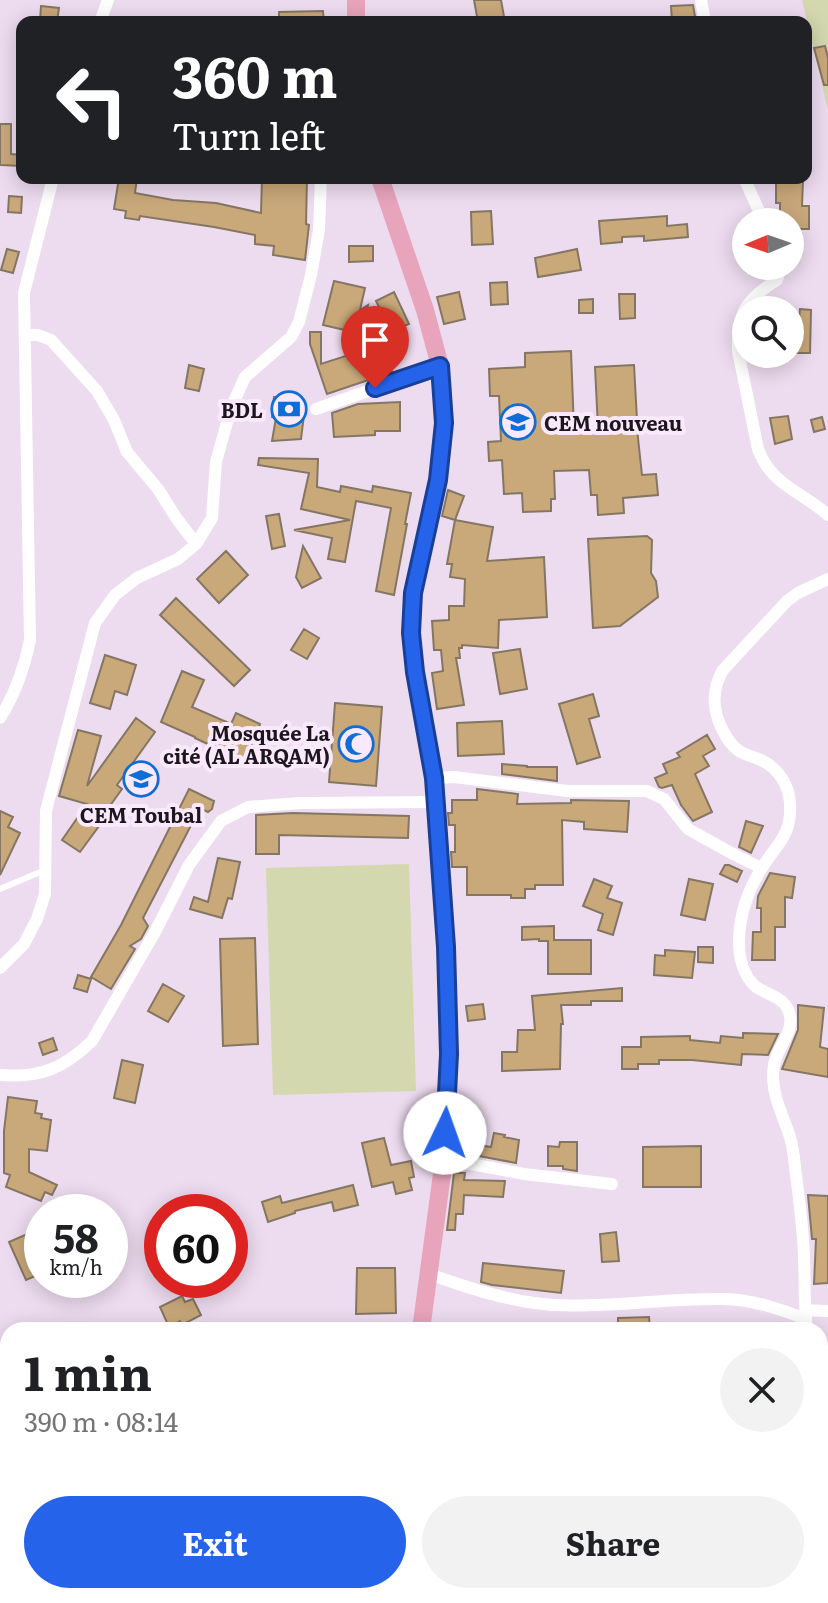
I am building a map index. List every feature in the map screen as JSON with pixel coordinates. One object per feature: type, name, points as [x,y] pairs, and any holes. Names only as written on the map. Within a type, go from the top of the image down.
[{"type":"main road","points":[[382,184],[425,310],[440,366],[444,423],[438,480],[413,593],[411,633],[434,778],[446,947],[449,1054],[444,1159],[422,1322]]},
{"type":"street","points":[[0,718],[12,700],[30,640],[24,293],[51,184]]},
{"type":"street","points":[[0,968],[24,944],[45,894],[46,811],[95,623],[115,595],[137,578],[178,559],[196,544],[212,518],[216,462],[231,408],[245,377],[291,337],[299,322],[319,230],[321,184]]},
{"type":"street","points":[[747,184],[758,208]]},
{"type":"street","points":[[777,280],[755,293],[740,320],[737,336],[758,449],[776,479],[828,515]]},
{"type":"street","points":[[25,335],[38,335],[51,340],[97,391],[114,420],[127,452],[158,489],[196,544]]},
{"type":"street","points":[[316,409],[440,366]]},
{"type":"street","points":[[806,1320],[804,1254],[795,1165],[789,1134],[777,1104],[773,1075],[775,1061],[791,1025],[790,1013],[779,999],[748,978],[739,946],[739,925],[745,904],[761,868],[782,842],[788,828],[790,798],[787,786],[772,767],[741,752],[727,738],[714,709],[715,688],[723,670],[787,601],[828,579]]},
{"type":"street","points":[[434,778],[454,777],[567,791],[647,791],[664,799],[688,829],[761,868]]},
{"type":"street","points":[[0,1075],[42,1073],[69,1061],[92,1041],[155,932],[189,865],[221,821],[248,807],[300,803],[435,802]]},
{"type":"street","points":[[444,1159],[524,1174],[612,1184]]},
{"type":"street","points":[[429,1274],[505,1297],[550,1305],[612,1306],[726,1299],[778,1308],[806,1320],[828,1311]]},
{"type":"lane","points":[[0,889],[45,869]]},
{"type":"green space","points":[[802,0],[828,0],[828,110],[812,42],[812,16],[806,16]]},
{"type":"green space","points":[[409,864],[416,1091],[273,1095],[266,868]]},
{"type":"building","points":[[474,0],[501,0],[504,16],[477,16]]},
{"type":"building","points":[[693,5],[695,16],[672,16],[671,6]]},
{"type":"building","points":[[41,6],[59,8],[58,16],[40,16]]},
{"type":"building","points":[[323,11],[323,16],[279,16],[279,12]]},
{"type":"building","points":[[825,46],[828,85],[824,85],[814,48]]},
{"type":"building","points":[[0,124],[11,124],[11,154],[16,154],[16,166],[0,165]]},
{"type":"building","points":[[118,184],[136,184],[135,193],[216,203],[261,213],[262,184],[307,184],[306,224],[309,225],[305,260],[273,255],[274,246],[255,244],[255,235],[140,216],[139,220],[125,218],[126,211],[114,209]]},
{"type":"building","points":[[776,184],[803,184],[802,206],[809,206],[809,229],[804,229],[804,208],[780,208],[780,203],[776,203]]},
{"type":"building","points":[[9,196],[22,197],[21,213],[8,212]]},
{"type":"building","points":[[491,211],[493,244],[472,245],[471,212]]},
{"type":"building","points":[[667,216],[667,226],[687,224],[688,237],[644,241],[644,236],[622,237],[622,242],[601,244],[599,221]]},
{"type":"building","points":[[349,246],[373,246],[373,261],[349,262]]},
{"type":"building","points":[[7,249],[19,252],[13,273],[1,270]]},
{"type":"building","points":[[577,249],[581,270],[538,277],[535,258]]},
{"type":"building","points":[[334,281],[365,288],[360,310],[368,305],[362,334],[323,325]]},
{"type":"building","points":[[507,282],[508,304],[491,305],[490,283]]},
{"type":"building","points":[[394,292],[409,324],[391,331],[376,301]]},
{"type":"building","points":[[459,292],[465,319],[444,324],[437,297]]},
{"type":"building","points":[[619,294],[635,294],[635,318],[620,319]]},
{"type":"building","points":[[593,299],[593,313],[579,313],[579,300]]},
{"type":"building","points":[[804,309],[811,310],[810,353],[804,353]]},
{"type":"building","points":[[310,332],[321,332],[321,364],[383,344],[392,372],[327,394],[310,344]]},
{"type":"building","points":[[571,351],[574,430],[598,428],[595,367],[634,365],[642,475],[656,474],[658,495],[623,498],[624,513],[598,515],[597,495],[591,495],[589,470],[554,471],[555,499],[551,499],[551,511],[523,512],[522,493],[504,494],[502,460],[489,461],[488,442],[501,441],[499,396],[490,396],[489,369],[525,367],[525,353]]},
{"type":"building","points":[[189,365],[204,369],[199,391],[185,388]]},
{"type":"building","points":[[274,397],[287,399],[289,408],[305,407],[301,439],[272,441],[276,418],[272,417]]},
{"type":"building","points":[[400,402],[400,431],[334,437],[332,413],[358,404]]},
{"type":"building","points":[[788,416],[792,439],[775,444],[770,418]]},
{"type":"building","points":[[822,417],[825,429],[814,432],[811,420]]},
{"type":"building","points":[[259,458],[318,459],[317,487],[340,492],[341,486],[372,492],[373,486],[411,493],[394,595],[376,591],[391,508],[356,501],[345,562],[328,559],[332,538],[294,530],[350,520],[301,509],[309,473],[258,465]]},
{"type":"building","points":[[448,490],[464,496],[455,520],[442,516]]},
{"type":"building","points":[[279,514],[285,546],[272,549],[266,516]]},
{"type":"building","points":[[455,520],[493,527],[487,561],[544,557],[547,617],[499,620],[498,648],[462,645],[459,648],[460,658],[456,658],[464,705],[437,709],[432,673],[443,671],[441,650],[434,650],[432,621],[449,620],[449,606],[464,606],[465,579],[450,577],[452,564],[447,564]]},
{"type":"building","points":[[647,536],[652,540],[651,573],[656,581],[658,597],[620,626],[593,628],[588,539]]},
{"type":"building","points":[[303,546],[321,578],[302,588],[296,577]]},
{"type":"building","points":[[226,551],[248,575],[219,603],[197,579]]},
{"type":"building","points":[[176,598],[250,670],[234,686],[160,615]]},
{"type":"building","points":[[304,629],[319,638],[307,659],[291,650]]},
{"type":"building","points":[[520,649],[527,689],[500,694],[493,653]]},
{"type":"building","points":[[105,655],[136,665],[127,695],[115,691],[110,709],[90,703]]},
{"type":"building","points":[[182,671],[204,680],[192,707],[231,724],[236,713],[260,724],[243,765],[210,751],[212,746],[161,722]]},
{"type":"building","points":[[593,694],[599,716],[589,719],[600,757],[577,764],[559,704]]},
{"type":"building","name":"Mosquée La cité (AL ARQAM)","points":[[335,703],[382,707],[376,786],[329,782]]},
{"type":"building","points":[[136,718],[155,732],[117,785],[122,789],[80,852],[62,840],[87,804],[59,796],[78,730],[101,736],[87,786]]},
{"type":"building","points":[[502,721],[504,754],[458,756],[457,723]]},
{"type":"building","points":[[707,735],[715,749],[703,756],[709,766],[695,774],[712,812],[693,821],[672,785],[659,787],[655,778],[667,773],[663,764],[680,757],[677,753]]},
{"type":"building","points":[[502,764],[557,767],[557,781],[502,774]]},
{"type":"building","points":[[189,789],[214,801],[212,809],[208,812],[200,808],[143,918],[148,926],[141,939],[130,946],[135,949],[111,989],[91,977],[121,925]]},
{"type":"building","points":[[477,789],[518,794],[517,804],[571,803],[571,800],[629,801],[627,832],[584,829],[584,822],[562,820],[563,885],[535,885],[535,889],[525,889],[525,898],[467,895],[467,867],[452,867],[455,825],[449,825],[448,813],[452,813],[452,800],[477,800]]},
{"type":"building","points":[[0,811],[13,817],[8,827],[20,833],[0,875]]},
{"type":"building","points":[[256,815],[409,816],[408,838],[279,835],[279,854],[256,854]]},
{"type":"building","points":[[746,821],[763,826],[751,853],[739,847]]},
{"type":"building","points":[[218,858],[240,862],[232,899],[228,898],[222,918],[190,909],[194,897],[208,902]]},
{"type":"building","points":[[725,865],[742,871],[737,882],[720,874]]},
{"type":"building","points":[[770,873],[795,877],[792,898],[785,897],[785,927],[775,927],[775,960],[752,960],[753,932],[761,932],[758,896]]},
{"type":"building","points":[[594,879],[612,886],[607,898],[622,903],[613,935],[598,930],[603,914],[583,906]]},
{"type":"building","points":[[689,879],[713,884],[705,920],[681,915]]},
{"type":"building","points":[[554,926],[554,940],[591,940],[591,974],[548,974],[548,941],[522,940],[522,927]]},
{"type":"building","points":[[255,938],[258,1044],[223,1046],[220,939]]},
{"type":"building","points":[[698,947],[713,947],[713,963],[698,962]]},
{"type":"building","points":[[665,950],[695,952],[692,978],[654,975],[655,955],[665,956]]},
{"type":"building","points":[[78,975],[91,979],[87,992],[74,988]]},
{"type":"building","points":[[163,984],[184,996],[168,1022],[148,1011]]},
{"type":"building","points":[[622,988],[622,1001],[561,1005],[560,1069],[502,1071],[502,1052],[517,1052],[518,1030],[535,1030],[532,996]]},
{"type":"building","points":[[483,1004],[485,1019],[468,1021],[466,1006]]},
{"type":"building","points":[[798,1005],[824,1008],[820,1047],[828,1049],[828,1077],[782,1069],[798,1030]]},
{"type":"building","points":[[743,1033],[778,1034],[768,1055],[742,1054],[741,1065],[659,1060],[659,1064],[638,1064],[638,1069],[622,1069],[622,1047],[641,1047],[641,1037],[690,1036],[690,1040],[720,1043],[721,1036],[743,1038]]},
{"type":"building","points":[[53,1038],[57,1050],[43,1055],[39,1043]]},
{"type":"building","points":[[122,1060],[143,1065],[135,1103],[114,1098]]},
{"type":"building","points":[[8,1097],[37,1101],[35,1113],[51,1120],[47,1151],[29,1149],[29,1172],[57,1185],[52,1194],[24,1194],[6,1187],[10,1175],[4,1173]]},
{"type":"building","points":[[494,1133],[519,1140],[516,1163],[463,1153],[465,1143],[491,1147]]},
{"type":"building","points":[[384,1138],[391,1165],[411,1161],[414,1177],[409,1178],[412,1190],[396,1194],[393,1182],[372,1187],[362,1143]]},
{"type":"building","points":[[560,1142],[577,1142],[577,1171],[563,1169],[563,1166],[548,1166],[548,1146],[559,1147]]},
{"type":"building","points":[[701,1146],[701,1187],[643,1187],[643,1147]]},
{"type":"building","points":[[454,1173],[465,1173],[464,1180],[505,1181],[503,1197],[464,1195],[463,1214],[456,1214],[455,1230],[447,1230]]},
{"type":"building","points":[[353,1185],[358,1205],[334,1211],[332,1202],[295,1211],[268,1222],[262,1202],[280,1196],[282,1203]]},
{"type":"building","points":[[808,1195],[828,1196],[828,1283],[814,1284],[816,1239],[812,1239]]},
{"type":"building","points":[[616,1232],[619,1261],[602,1262],[600,1234]]},
{"type":"building","points":[[24,1235],[24,1276],[9,1242]]},
{"type":"building","points":[[483,1263],[564,1271],[561,1293],[481,1282]]},
{"type":"building","points":[[357,1268],[395,1268],[396,1313],[356,1314]]},
{"type":"building","points":[[178,1298],[183,1298],[185,1302],[193,1299],[201,1315],[188,1322],[167,1322],[160,1307]]},
{"type":"building","points":[[649,1317],[649,1322],[618,1322],[618,1318]]},
{"type":"place","name":"BDL","points":[[289,409]]},
{"type":"place","name":"CEM nouveau","points":[[518,422]]},
{"type":"place","name":"Mosquée La cité (AL ARQAM)","points":[[356,744]]},
{"type":"place","name":"CEM Toubal","points":[[141,779]]},
{"type":"route","points":[[375,388],[440,366],[444,423],[438,480],[413,593],[411,633],[434,778],[446,947],[449,1054],[445,1133]]}]
